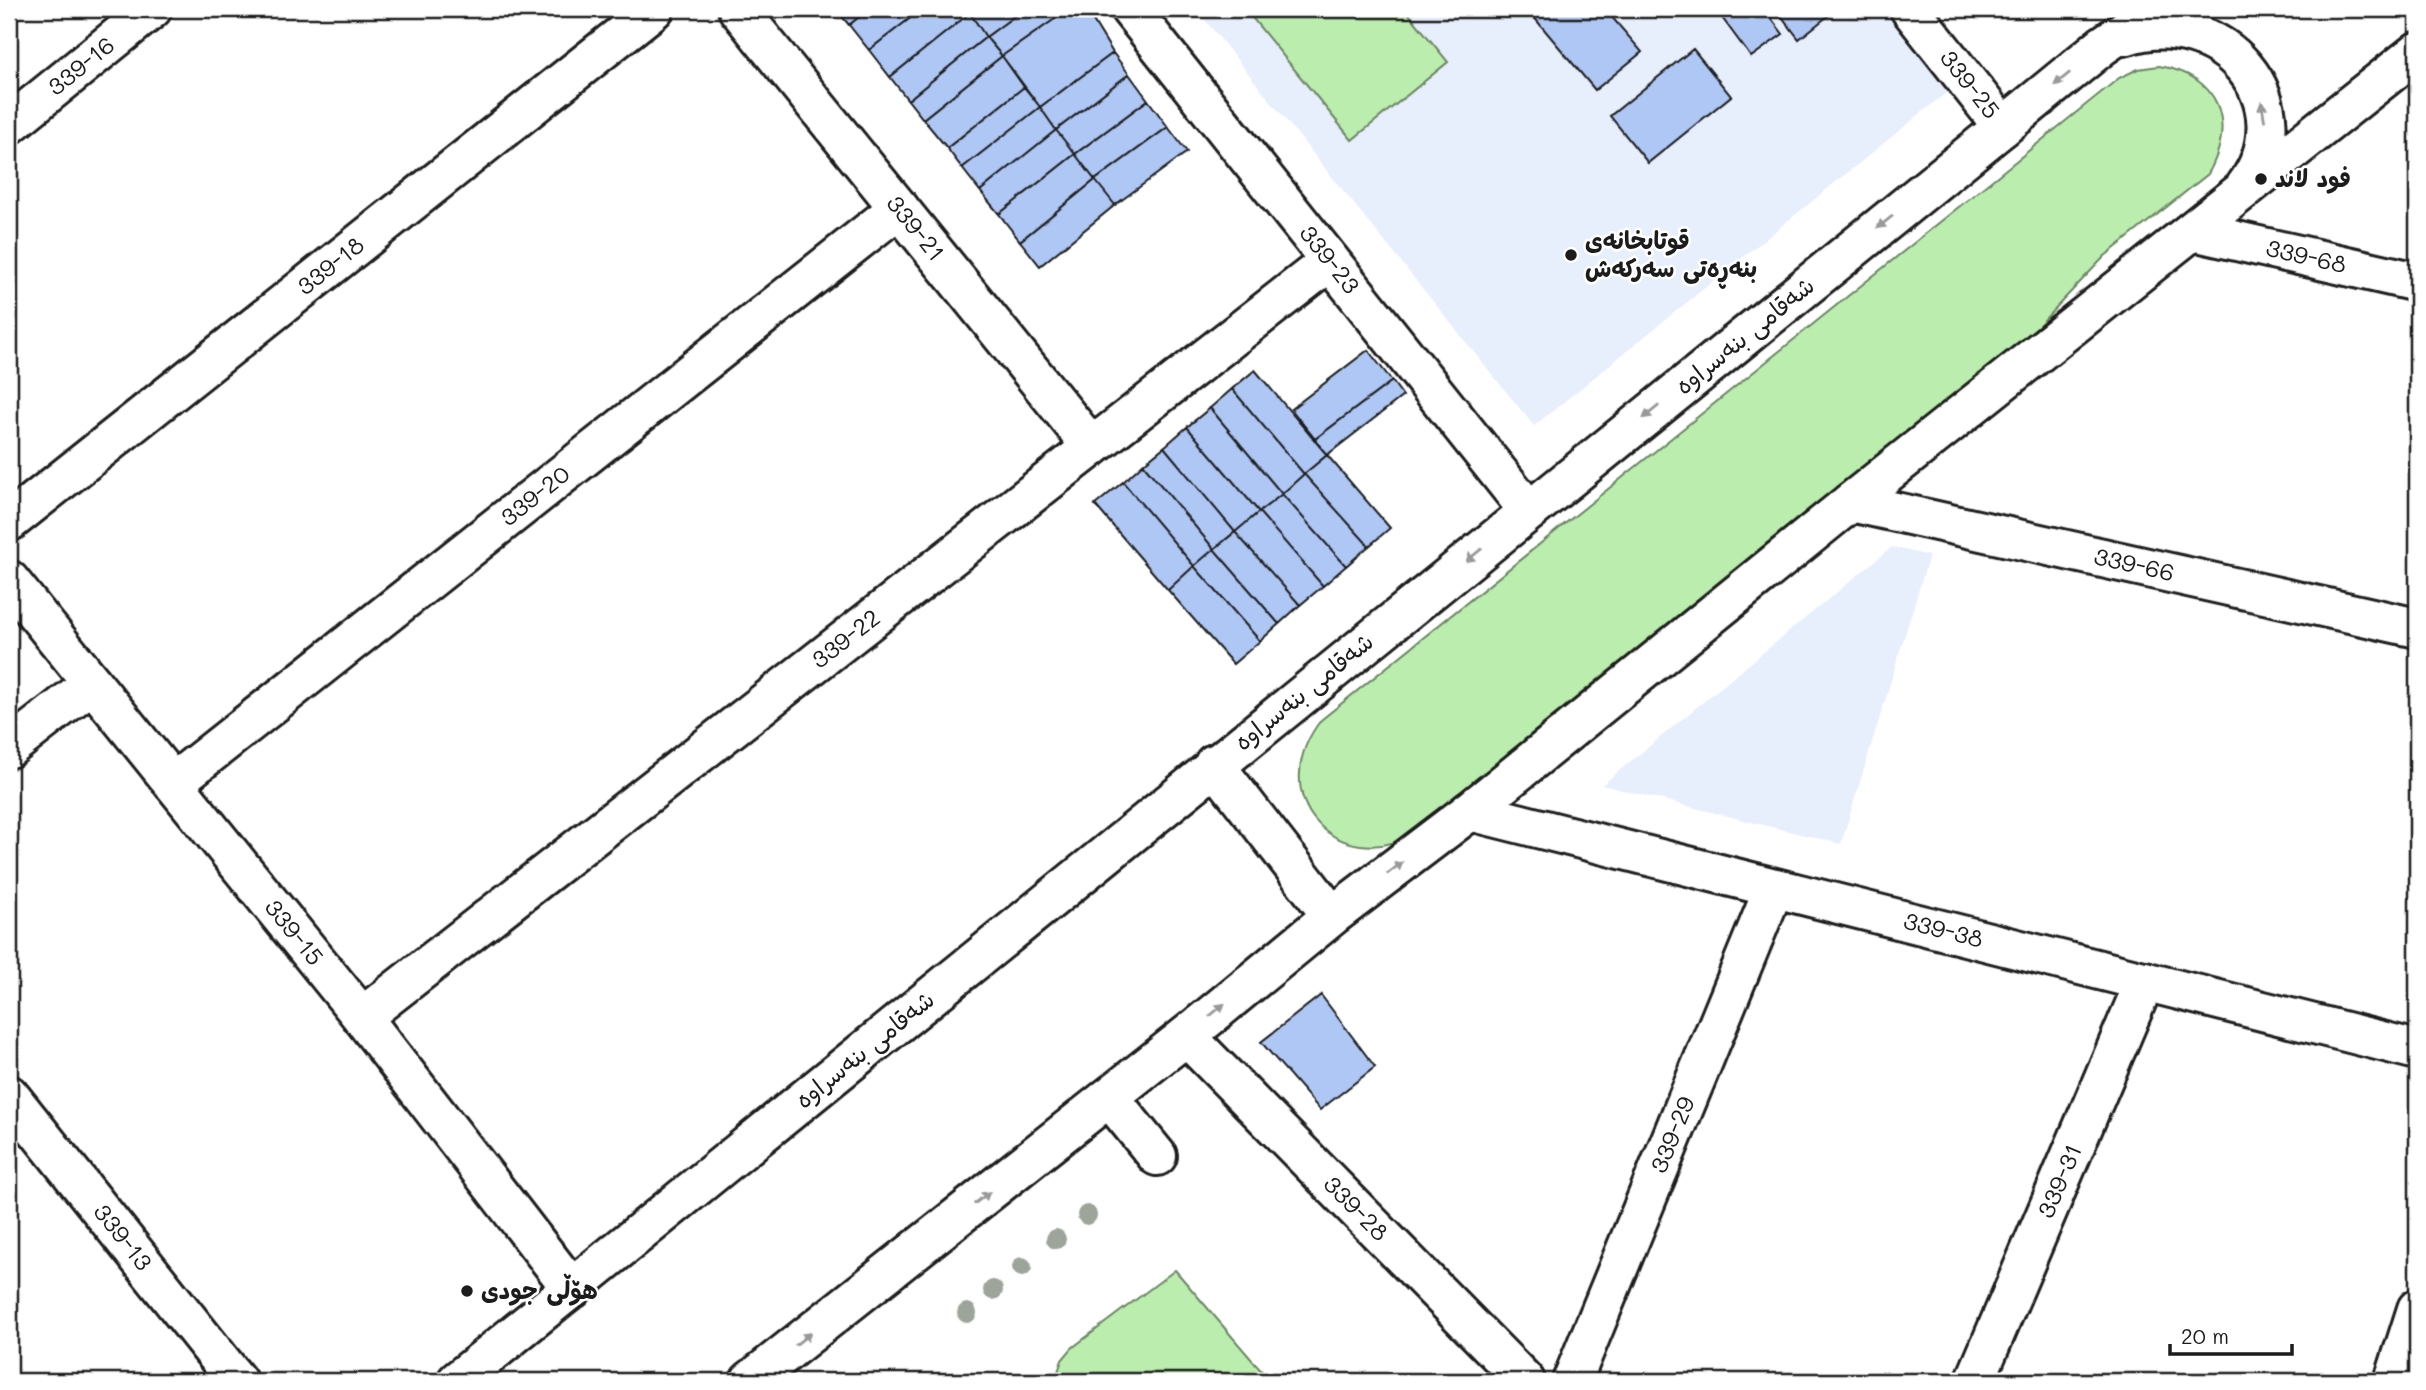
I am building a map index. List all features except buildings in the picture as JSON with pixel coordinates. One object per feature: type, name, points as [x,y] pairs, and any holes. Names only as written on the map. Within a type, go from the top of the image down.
[{"type":"street","name":"339-16","points":[[9,125],[152,9]]},
{"type":"street","name":"339-18","points":[[9,522],[654,9]]},
{"type":"street","name":"339-21","points":[[738,9],[1092,447]]},
{"type":"street","name":"339-23","points":[[1132,9],[1529,511]]},
{"type":"street","name":"339-25","points":[[1910,9],[2003,127]]},
{"type":"street","name":"شەقامی بنەسراوە","points":[[457,1381],[1214,764],[2099,49],[2156,9]]},
{"type":"street","points":[[2099,49],[2137,32],[2166,28],[2196,33],[2210,39],[2239,61],[2259,92],[2264,136],[2258,165],[2237,197]]},
{"type":"street","points":[[750,1381],[1186,1036],[1332,916],[1470,811],[1851,502],[2417,52]]},
{"type":"street","name":"339-20","points":[[173,783],[899,208]]},
{"type":"street","name":"339-68","points":[[2193,231],[2417,282]]},
{"type":"street","name":"339-22","points":[[362,1017],[1330,261]]},
{"type":"street","name":"339-66","points":[[1851,502],[2417,628]]},
{"type":"street","name":"339-15","points":[[9,580],[362,1017],[572,1289]]},
{"type":"street","points":[[9,748],[92,683]]},
{"type":"street","points":[[1214,764],[1332,916]]},
{"type":"street","name":"339-38","points":[[1470,811],[2417,1050]]},
{"type":"street","name":"339-29","points":[[1572,1381],[1774,888]]},
{"type":"street","name":"339-31","points":[[1975,1381],[2145,981]]},
{"type":"street","name":"339-28","points":[[1186,1036],[1525,1381]]},
{"type":"street","name":"339-13","points":[[9,1095],[237,1381]]},
{"type":"street","points":[[1109,1097],[1157,1156]]},
{"type":"street","points":[[2394,1381],[2417,1309]]},
{"type":"shaded area","name":"قوتابخانەی بنەڕەتی سەرکەش","points":[[1196,9],[1898,9],[1957,84],[1534,426]]},
{"type":"shaded area","points":[[1892,547],[1929,556],[1841,844],[1602,785]]},
{"type":"green space","points":[[1245,9],[1405,9],[1448,62],[1352,140]]},
{"type":"green space","points":[[2159,66],[2180,71],[2196,80],[2209,91],[2217,104],[2221,137],[2217,155],[2208,174],[2105,256],[2024,341],[1419,832],[1389,844],[1360,845],[1336,837],[1317,822],[1304,801],[1300,776],[1305,749],[1321,720],[2119,78],[2138,69]]},
{"type":"green space","points":[[1175,1270],[1270,1381],[1055,1381],[1062,1360],[1072,1348]]},
{"type":"place","name":"فود لاند","points":[[2261,179]]},
{"type":"place","name":"قوتابخانەی بنەڕەتی سەرکەش","points":[[1571,255]]},
{"type":"place","name":"هۆڵی جودی","points":[[467,1291]]}]
